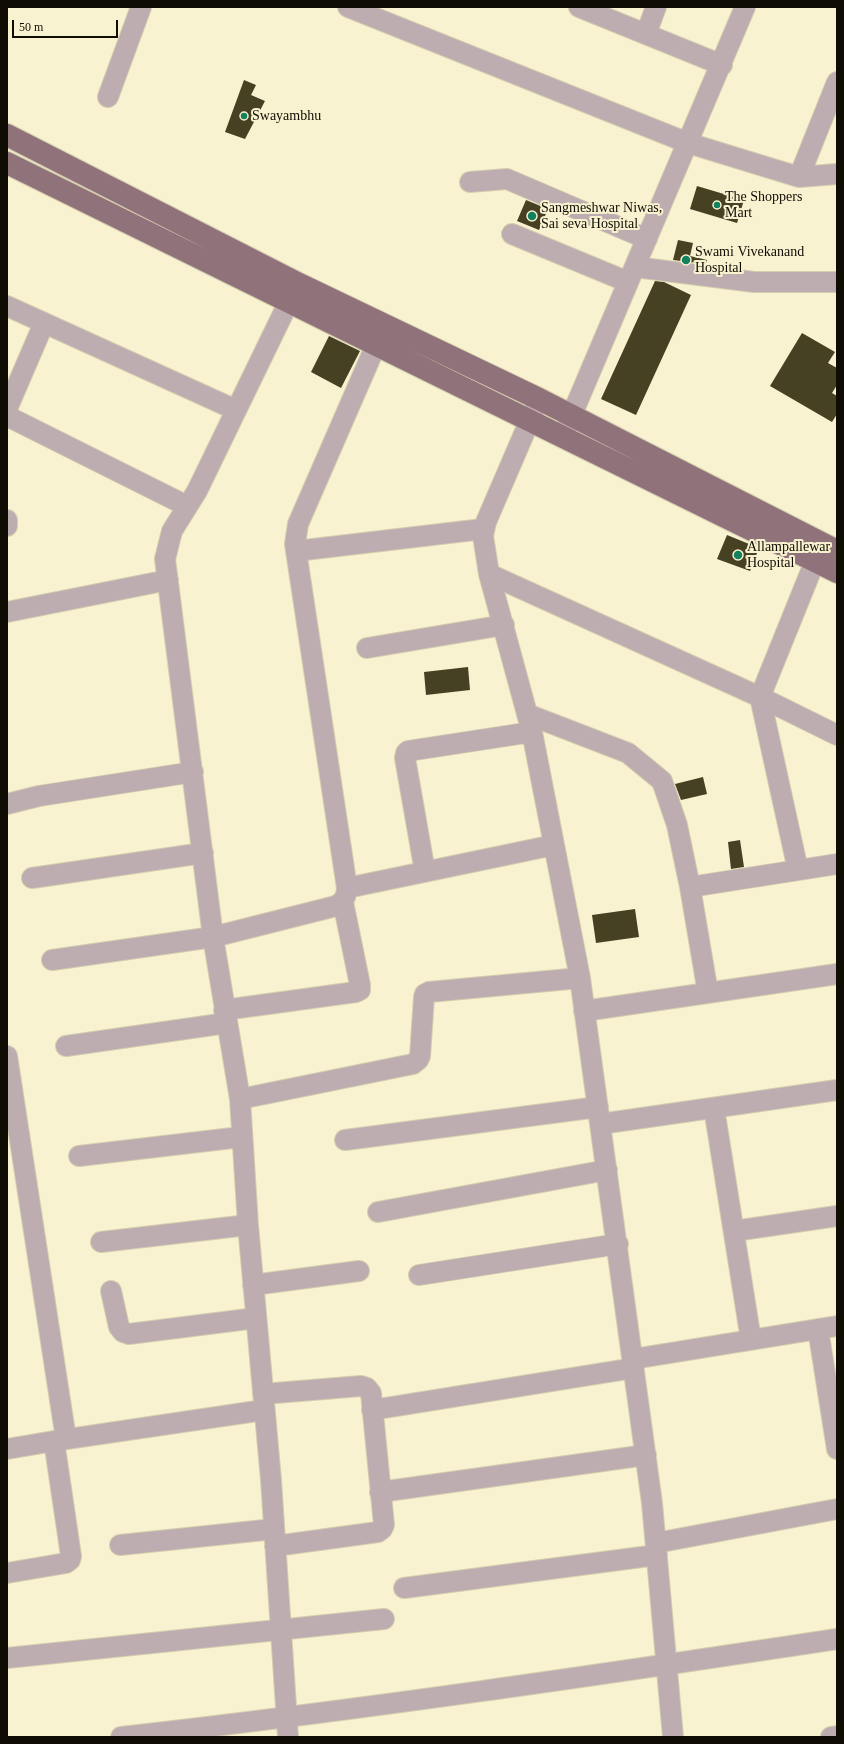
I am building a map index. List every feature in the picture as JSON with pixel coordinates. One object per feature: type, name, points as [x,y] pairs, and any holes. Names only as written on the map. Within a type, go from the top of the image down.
[{"type":"main road","points":[[7,135],[293,293],[376,345],[837,572]]},
{"type":"main road","points":[[8,165],[293,293],[539,399],[837,551]]},
{"type":"street","points":[[108,97],[141,7]]},
{"type":"street","points":[[348,7],[688,143],[800,177],[837,174]]},
{"type":"street","points":[[579,7],[722,65]]},
{"type":"street","points":[[646,34],[656,7]]},
{"type":"street","points":[[562,436],[722,65],[745,7]]},
{"type":"street","points":[[800,177],[837,82]]},
{"type":"street","points":[[470,182],[507,179],[647,238]]},
{"type":"street","points":[[512,234],[632,274],[754,282],[837,282]]},
{"type":"street","points":[[287,1728],[264,1402],[241,1137],[240,1099],[213,937],[165,558],[172,531],[196,491],[293,293]]},
{"type":"street","points":[[7,306],[236,410]]},
{"type":"street","points":[[7,409],[44,323]]},
{"type":"street","points":[[66,1046],[226,1017],[360,990],[296,551],[298,524],[376,345]]},
{"type":"street","points":[[539,399],[483,529],[490,574],[529,723],[580,978],[646,1455],[673,1737]]},
{"type":"street","points":[[7,416],[187,506]]},
{"type":"street","points":[[7,520],[7,526]]},
{"type":"street","points":[[296,551],[483,529]]},
{"type":"street","points":[[798,870],[760,697],[815,561]]},
{"type":"street","points":[[490,574],[760,697],[837,735]]},
{"type":"street","points":[[7,612],[168,580]]},
{"type":"street","points":[[366,648],[504,625]]},
{"type":"street","points":[[425,872],[405,758],[408,751],[529,723],[628,753],[662,781],[677,825],[690,887],[708,993]]},
{"type":"street","points":[[7,804],[39,796],[193,772]]},
{"type":"street","points":[[52,960],[213,937],[336,906],[345,895],[425,872],[554,845]]},
{"type":"street","points":[[32,878],[203,853]]},
{"type":"street","points":[[690,887],[837,864]]},
{"type":"street","points":[[584,1011],[837,974]]},
{"type":"street","points":[[240,1099],[414,1064],[420,1056],[424,997],[425,994],[429,992],[580,978]]},
{"type":"street","points":[[7,1056],[15,1158],[60,1440],[71,1556],[70,1560],[66,1563],[7,1573]]},
{"type":"street","points":[[345,1140],[599,1115],[714,1108],[837,1090]]},
{"type":"street","points":[[714,1108],[751,1340]]},
{"type":"street","points":[[79,1156],[241,1137]]},
{"type":"street","points":[[378,1212],[607,1170]]},
{"type":"street","points":[[734,1231],[837,1216]]},
{"type":"street","points":[[101,1242],[248,1225]]},
{"type":"street","points":[[419,1275],[618,1244]]},
{"type":"street","points":[[253,1285],[359,1271]]},
{"type":"street","points":[[111,1291],[119,1327],[123,1332],[129,1334],[256,1318]]},
{"type":"street","points":[[372,1410],[828,1327],[837,1449]]},
{"type":"street","points":[[7,1449],[264,1402],[361,1386],[367,1388],[371,1393],[384,1525],[378,1532],[120,1545]]},
{"type":"street","points":[[380,1492],[646,1455]]},
{"type":"street","points":[[404,1588],[656,1549],[837,1509]]},
{"type":"street","points":[[7,1658],[384,1619]]},
{"type":"street","points":[[121,1737],[287,1728],[667,1665],[837,1639]]},
{"type":"street","points":[[832,1737],[837,1736]]},
{"type":"building","name":"Swayambhu","points":[[244,80],[256,85],[251,95],[265,101],[245,139],[225,132]]},
{"type":"building","name":"The Shoppers Mart","points":[[697,186],[744,200],[737,223],[690,209]]},
{"type":"building","points":[[526,200],[548,209],[539,230],[517,221]]},
{"type":"building","points":[[678,240],[693,243],[690,256],[707,260],[706,264],[673,260]]},
{"type":"building","points":[[655,281],[664,282],[691,295],[636,415],[601,399]]},
{"type":"building","points":[[802,333],[835,352],[828,363],[837,368],[837,385],[832,393],[837,396],[837,414],[832,422],[770,386]]},
{"type":"building","points":[[329,336],[360,351],[341,388],[311,372]]},
{"type":"building","points":[[727,535],[759,548],[750,571],[717,559]]},
{"type":"building","points":[[468,667],[470,690],[426,695],[424,672]]},
{"type":"building","points":[[703,777],[707,794],[681,800],[675,784]]},
{"type":"building","points":[[740,840],[744,867],[731,869],[728,842]]},
{"type":"building","points":[[635,909],[639,937],[596,943],[592,915]]},
{"type":"place","name":"Swayambhu","points":[[244,116]]},
{"type":"place","name":"The Shoppers Mart","points":[[717,205]]},
{"type":"place","name":"Sangmeshwar Niwas, Sai seva Hospital","points":[[532,216]]},
{"type":"place","name":"Swami Vivekanand Hospital","points":[[686,260]]},
{"type":"place","name":"Allampallewar Hospital","points":[[738,555]]}]
